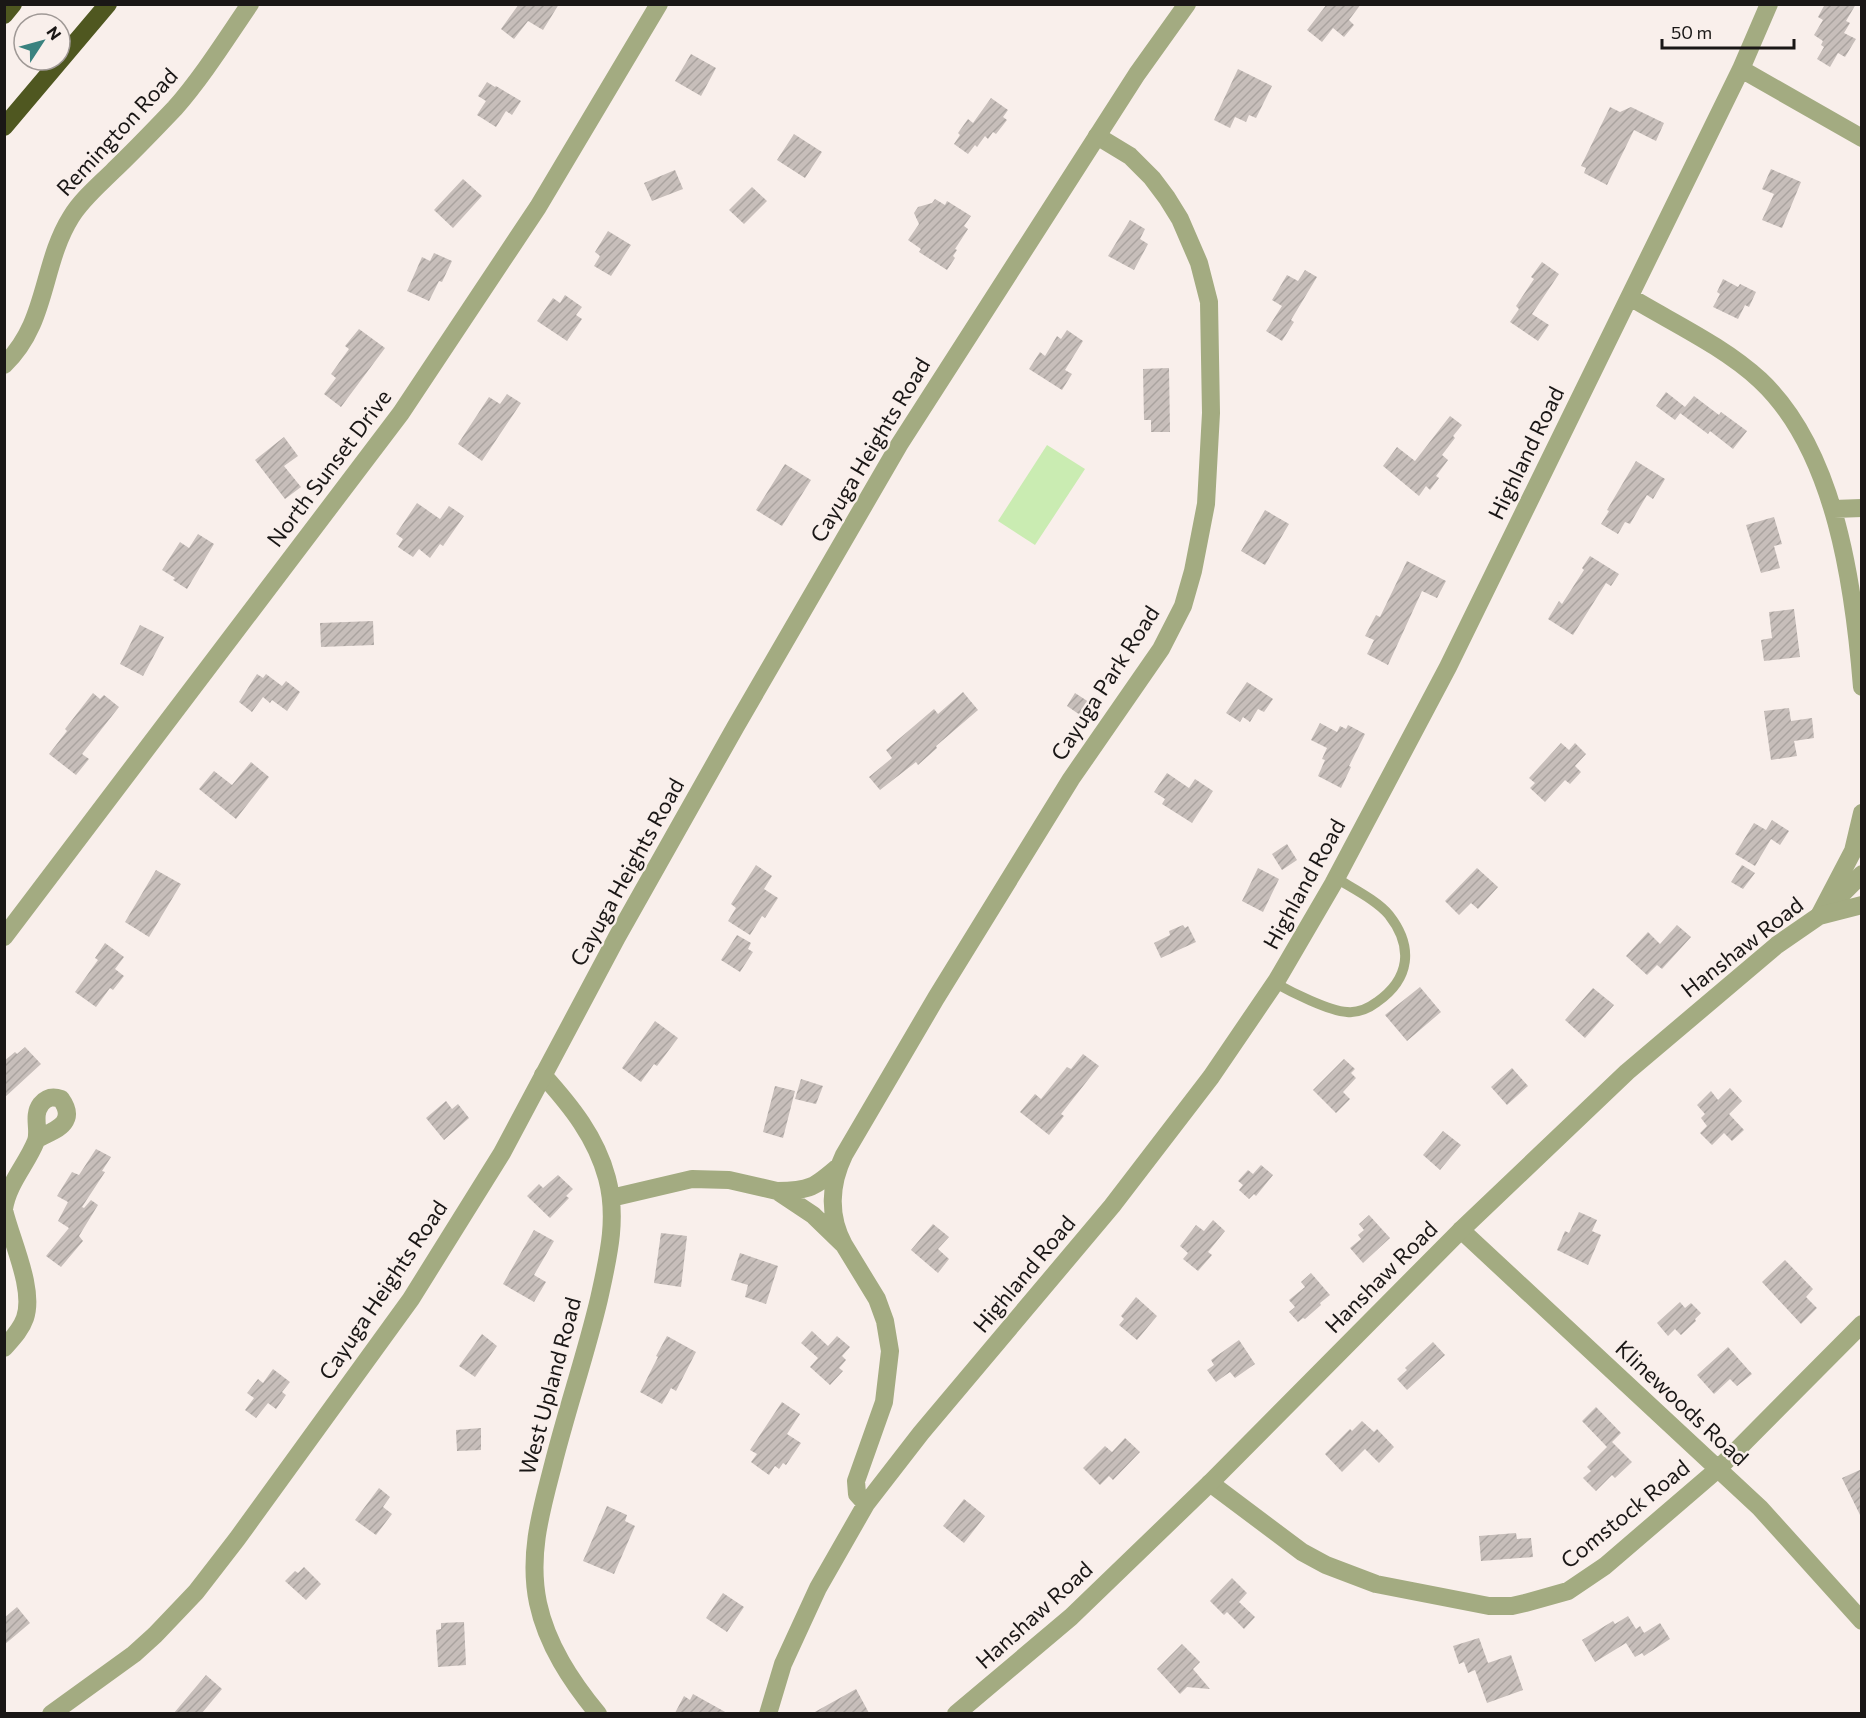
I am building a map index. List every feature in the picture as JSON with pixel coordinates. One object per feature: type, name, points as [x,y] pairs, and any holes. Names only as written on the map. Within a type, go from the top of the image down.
[{"type":"highway","points":[[4,15],[13,4]]},
{"type":"highway","points":[[4,127],[108,4]]},
{"type":"street","name":"Remington Road","points":[[4,365],[17,353],[30,333],[58,240],[71,217],[87,197],[175,107],[201,76],[250,4]]},
{"type":"street","name":"North Sunset Drive","points":[[4,937],[401,413],[538,207],[659,4]]},
{"type":"street","name":"Cayuga Heights Road","points":[[51,1713],[134,1654],[196,1592],[411,1299],[502,1153],[617,938],[736,726],[893,455],[1137,74],[1187,4]]},
{"type":"street","name":"Highland Road","points":[[768,1713],[783,1664],[818,1588],[866,1504],[921,1433],[1112,1206],[1211,1077],[1275,983],[1336,878],[1448,667],[1741,69],[1769,4]]},
{"type":"street","points":[[1741,69],[1862,138]]},
{"type":"street","name":"Cayuga Park Road","points":[[844,1245],[834,1221],[831,1197],[839,1166],[936,998],[1071,779],[1169,635],[1183,606],[1194,571],[1206,504],[1211,413],[1209,302],[1200,263],[1180,219],[1167,198],[1152,178],[1130,156],[1097,136]]},
{"type":"street","points":[[1629,297],[1732,357],[1761,381],[1790,415],[1811,454],[1834,509],[1853,608],[1862,687]]},
{"type":"street","points":[[1834,509],[1862,508]]},
{"type":"street","points":[[1819,916],[1853,851],[1862,813]]},
{"type":"street","points":[[1819,916],[1862,874]]},
{"type":"street","name":"Hanshaw Road","points":[[956,1713],[1071,1617],[1210,1483],[1461,1230],[1627,1072],[1748,967],[1777,945],[1819,916],[1862,905]]},
{"type":"street","name":"West Upland Road","points":[[543,1075],[568,1102],[595,1145],[611,1198],[610,1253],[540,1517],[534,1559],[538,1602],[551,1642],[584,1697],[598,1713]]},
{"type":"street","points":[[4,1348],[26,1316],[27,1300],[22,1269],[4,1209],[6,1197],[37,1138]]},
{"type":"street","name":"Cayuga Park Road","points":[[777,1191],[800,1191],[810,1188],[839,1166]]},
{"type":"street","points":[[611,1198],[692,1179],[729,1180],[777,1191],[813,1215],[844,1245],[877,1299],[885,1321],[890,1351],[884,1402],[856,1481],[858,1494],[866,1504]]},
{"type":"street","name":"Klinewoods Road","points":[[1461,1230],[1760,1508],[1862,1621]]},
{"type":"street","name":"Comstock Road","points":[[1210,1483],[1302,1552],[1326,1565],[1376,1584],[1489,1606],[1512,1606],[1568,1591],[1605,1566],[1718,1469],[1862,1324]]},
{"type":"lane","points":[[1275,983],[1294,994],[1348,1012],[1368,1009],[1386,996],[1400,980],[1406,963],[1406,950],[1389,914],[1336,878]]},
{"type":"green space","points":[[1047,445],[1085,469],[1035,545],[998,521]]},
{"type":"building","points":[[519,4],[559,4],[543,30],[528,21],[514,39],[501,29]]},
{"type":"building","points":[[1327,4],[1361,4],[1349,20],[1354,25],[1344,37],[1333,28],[1322,42],[1307,30]]},
{"type":"building","points":[[1825,4],[1856,4],[1846,21],[1850,23],[1844,33],[1856,39],[1845,57],[1838,53],[1830,67],[1817,59],[1824,47],[1821,45],[1823,41],[1814,35],[1823,20],[1818,17]]},
{"type":"building","points":[[691,54],[716,68],[701,96],[675,81]]},
{"type":"building","points":[[1238,69],[1272,86],[1256,118],[1249,115],[1246,122],[1235,117],[1230,128],[1214,120]]},
{"type":"building","points":[[487,82],[521,101],[512,115],[506,111],[496,127],[477,115],[486,101],[478,96]]},
{"type":"building","points":[[991,98],[1008,110],[1003,117],[1007,120],[996,134],[993,132],[988,139],[985,136],[968,154],[954,144],[960,135],[958,133],[968,119],[973,123]]},
{"type":"building","points":[[1610,107],[1620,112],[1631,107],[1664,123],[1656,141],[1634,130],[1607,185],[1584,173],[1586,168],[1581,166]]},
{"type":"building","points":[[794,134],[822,152],[805,178],[777,160]]},
{"type":"building","points":[[1771,169],[1801,182],[1782,228],[1762,220],[1774,194],[1762,189]]},
{"type":"building","points":[[675,170],[683,189],[652,201],[644,183]]},
{"type":"building","points":[[463,179],[482,196],[453,228],[434,210]]},
{"type":"building","points":[[752,187],[767,201],[744,224],[729,210]]},
{"type":"building","points":[[935,199],[945,205],[947,201],[971,216],[964,226],[968,229],[955,249],[957,250],[953,256],[955,258],[947,270],[919,252],[921,249],[908,240],[919,224],[914,213],[918,207],[932,203]]},
{"type":"building","points":[[1130,220],[1145,229],[1140,239],[1148,244],[1134,270],[1108,256]]},
{"type":"building","points":[[608,231],[631,245],[611,276],[594,266],[600,256],[595,252]]},
{"type":"building","points":[[434,253],[452,261],[429,301],[407,291],[422,257],[430,261]]},
{"type":"building","points":[[1542,262],[1559,274],[1532,314],[1549,325],[1538,341],[1510,322],[1519,309],[1516,306],[1534,279],[1531,277]]},
{"type":"building","points":[[1305,270],[1317,277],[1291,320],[1294,322],[1282,341],[1266,331],[1282,306],[1272,300],[1287,275],[1298,281]]},
{"type":"building","points":[[1723,279],[1738,287],[1740,284],[1756,292],[1749,307],[1745,305],[1738,319],[1713,307],[1720,294],[1717,292]]},
{"type":"building","points":[[565,295],[582,307],[576,315],[582,319],[567,341],[537,321],[553,298],[560,303]]},
{"type":"building","points":[[359,329],[385,348],[341,407],[324,394],[336,378],[331,374],[349,349],[345,346]]},
{"type":"building","points":[[1067,330],[1083,341],[1065,370],[1072,374],[1062,390],[1029,369],[1040,352],[1045,356],[1057,336],[1061,339]]},
{"type":"building","points":[[1169,368],[1170,432],[1151,432],[1151,420],[1144,420],[1143,369]]},
{"type":"building","points":[[1666,392],[1685,407],[1675,420],[1656,406]]},
{"type":"building","points":[[507,394],[521,403],[482,461],[458,444],[489,397],[500,404]]},
{"type":"building","points":[[1694,396],[1719,415],[1721,412],[1747,431],[1733,449],[1710,431],[1708,434],[1680,413]]},
{"type":"building","points":[[1450,416],[1462,425],[1442,455],[1448,460],[1436,476],[1439,478],[1430,490],[1426,486],[1419,496],[1383,466],[1397,447],[1415,461]]},
{"type":"building","points":[[284,437],[298,456],[284,466],[301,487],[285,499],[255,460]]},
{"type":"building","points":[[1636,461],[1665,479],[1653,499],[1647,495],[1630,524],[1625,522],[1618,534],[1601,524]]},
{"type":"building","points":[[785,464],[811,480],[782,526],[756,510]]},
{"type":"building","points":[[417,503],[440,519],[449,506],[464,516],[443,546],[440,544],[430,558],[419,549],[413,557],[398,547],[403,539],[396,534]]},
{"type":"building","points":[[1265,510],[1289,524],[1265,565],[1241,551]]},
{"type":"building","points":[[1774,517],[1782,544],[1774,546],[1780,568],[1761,573],[1746,525]]},
{"type":"building","points":[[198,534],[214,544],[187,589],[162,570],[180,542],[189,548]]},
{"type":"building","points":[[1590,556],[1619,574],[1611,586],[1606,583],[1573,635],[1548,619],[1559,601],[1562,604],[1584,570],[1582,568]]},
{"type":"building","points":[[1407,561],[1446,581],[1437,598],[1422,591],[1388,665],[1367,654],[1374,640],[1365,636],[1376,615],[1380,617]]},
{"type":"building","points":[[1794,609],[1800,657],[1764,661],[1761,640],[1772,638],[1769,612]]},
{"type":"building","points":[[373,621],[374,645],[321,647],[320,623]]},
{"type":"building","points":[[140,625],[164,637],[143,676],[120,664]]},
{"type":"building","points":[[257,674],[263,678],[266,674],[282,686],[286,681],[300,692],[287,711],[272,700],[270,703],[263,697],[252,712],[239,702]]},
{"type":"building","points":[[1247,682],[1273,699],[1264,712],[1258,709],[1250,722],[1243,717],[1240,722],[1226,713]]},
{"type":"building","points":[[963,692],[978,710],[936,746],[937,748],[918,765],[916,762],[880,790],[869,777],[892,758],[886,750],[934,709],[938,714]]},
{"type":"building","points":[[93,693],[100,699],[104,695],[119,707],[82,754],[89,759],[76,775],[49,754]]},
{"type":"building","points":[[1075,693],[1092,704],[1083,717],[1067,706]]},
{"type":"building","points":[[1789,708],[1791,721],[1812,718],[1814,738],[1794,741],[1797,756],[1771,760],[1764,711]]},
{"type":"building","points":[[1320,723],[1337,732],[1340,726],[1346,729],[1348,725],[1365,734],[1341,788],[1318,776],[1327,748],[1311,740]]},
{"type":"building","points":[[1561,743],[1569,750],[1575,743],[1586,754],[1575,766],[1581,772],[1570,784],[1565,780],[1545,802],[1530,788],[1535,783],[1529,778]]},
{"type":"building","points":[[251,762],[269,777],[236,819],[199,789],[214,771],[232,785]]},
{"type":"building","points":[[1167,773],[1189,788],[1195,779],[1213,791],[1192,823],[1162,804],[1165,799],[1154,792]]},
{"type":"building","points":[[1772,820],[1789,831],[1780,845],[1771,839],[1755,866],[1735,854],[1754,823],[1766,830]]},
{"type":"building","points":[[1287,844],[1297,860],[1282,870],[1272,854]]},
{"type":"building","points":[[756,865],[772,876],[764,889],[778,898],[765,918],[762,916],[750,935],[728,921],[736,908],[731,904]]},
{"type":"building","points":[[1742,865],[1755,873],[1743,889],[1731,882]]},
{"type":"building","points":[[1258,868],[1279,879],[1263,912],[1242,901]]},
{"type":"building","points":[[1477,868],[1498,887],[1478,909],[1471,903],[1459,915],[1445,901]]},
{"type":"building","points":[[156,870],[181,884],[149,937],[125,922]]},
{"type":"building","points":[[1183,925],[1185,928],[1188,926],[1196,942],[1161,958],[1154,943],[1170,935],[1169,931]]},
{"type":"building","points":[[1677,925],[1691,937],[1662,969],[1657,965],[1647,975],[1626,956],[1648,932],[1660,944]]},
{"type":"building","points":[[737,935],[751,943],[748,949],[753,952],[740,972],[721,960]]},
{"type":"building","points":[[105,943],[124,957],[115,969],[124,976],[113,990],[110,988],[96,1007],[75,992],[98,960],[95,958]]},
{"type":"building","points":[[1420,987],[1441,1012],[1407,1041],[1385,1015]]},
{"type":"building","points":[[1593,988],[1614,1005],[1585,1038],[1565,1020]]},
{"type":"building","points":[[655,1021],[678,1038],[657,1066],[654,1064],[641,1082],[622,1068]]},
{"type":"building","points":[[25,1047],[41,1064],[4,1098],[4,1061]]},
{"type":"building","points":[[1083,1054],[1099,1066],[1061,1114],[1064,1116],[1049,1135],[1020,1112],[1035,1094],[1041,1099],[1067,1067],[1071,1069]]},
{"type":"building","points":[[1344,1059],[1355,1069],[1351,1073],[1356,1078],[1343,1092],[1350,1099],[1336,1113],[1313,1090]]},
{"type":"building","points":[[1512,1068],[1528,1086],[1507,1105],[1491,1087]]},
{"type":"building","points":[[801,1079],[823,1086],[816,1104],[795,1099]]},
{"type":"building","points":[[775,1086],[795,1091],[783,1138],[763,1132]]},
{"type":"building","points":[[1730,1088],[1742,1101],[1729,1114],[1744,1130],[1732,1141],[1724,1133],[1712,1145],[1700,1133],[1707,1126],[1701,1118],[1705,1114],[1697,1105],[1711,1091],[1718,1100]]},
{"type":"building","points":[[446,1101],[452,1109],[458,1104],[469,1118],[444,1140],[426,1118]]},
{"type":"building","points":[[1443,1131],[1461,1145],[1440,1170],[1423,1155]]},
{"type":"building","points":[[96,1149],[111,1157],[102,1171],[105,1172],[82,1207],[84,1208],[91,1200],[98,1205],[79,1236],[83,1241],[61,1267],[46,1256],[69,1228],[58,1221],[68,1202],[57,1196],[72,1172],[79,1175]]},
{"type":"building","points":[[1261,1165],[1273,1175],[1256,1196],[1254,1194],[1249,1199],[1239,1190],[1243,1185],[1238,1181],[1248,1170],[1253,1174]]},
{"type":"building","points":[[558,1175],[573,1189],[566,1196],[569,1198],[550,1218],[527,1196],[539,1184],[543,1188]]},
{"type":"building","points":[[1579,1212],[1597,1220],[1592,1231],[1601,1235],[1588,1265],[1557,1250],[1565,1231],[1569,1233]]},
{"type":"building","points":[[1369,1215],[1390,1238],[1363,1263],[1350,1248],[1361,1239],[1358,1235],[1364,1230],[1359,1224]]},
{"type":"building","points":[[1213,1220],[1225,1231],[1208,1252],[1212,1255],[1198,1271],[1183,1259],[1188,1253],[1180,1246],[1196,1225],[1204,1231]]},
{"type":"building","points":[[933,1224],[949,1237],[938,1249],[949,1259],[938,1273],[911,1250]]},
{"type":"building","points":[[534,1230],[554,1241],[534,1275],[546,1282],[534,1302],[503,1284]]},
{"type":"building","points":[[661,1233],[687,1236],[681,1287],[654,1283]]},
{"type":"building","points":[[740,1253],[778,1266],[766,1304],[745,1297],[748,1285],[731,1280]]},
{"type":"building","points":[[1785,1260],[1813,1289],[1806,1297],[1817,1308],[1801,1324],[1762,1282]]},
{"type":"building","points":[[1311,1273],[1330,1295],[1305,1319],[1298,1322],[1289,1312],[1295,1307],[1289,1300],[1305,1287],[1301,1282]]},
{"type":"building","points":[[1136,1297],[1157,1316],[1137,1340],[1119,1325],[1124,1319],[1121,1316]]},
{"type":"building","points":[[1680,1302],[1685,1308],[1691,1303],[1701,1313],[1681,1335],[1675,1329],[1668,1336],[1657,1323]]},
{"type":"building","points":[[812,1331],[828,1346],[837,1336],[850,1347],[842,1356],[846,1360],[839,1368],[843,1371],[830,1385],[810,1367],[818,1358],[801,1343]]},
{"type":"building","points":[[482,1334],[497,1346],[475,1377],[459,1366]]},
{"type":"building","points":[[667,1336],[696,1352],[676,1391],[671,1388],[662,1404],[640,1392]]},
{"type":"building","points":[[1239,1340],[1255,1364],[1235,1378],[1230,1372],[1216,1382],[1207,1370],[1214,1365],[1211,1360]]},
{"type":"building","points":[[1433,1342],[1445,1355],[1407,1390],[1397,1379],[1407,1370],[1405,1368]]},
{"type":"building","points":[[1728,1347],[1752,1374],[1737,1386],[1730,1379],[1714,1394],[1697,1375]]},
{"type":"building","points":[[273,1369],[290,1382],[282,1392],[286,1395],[276,1409],[268,1403],[256,1418],[245,1410],[254,1398],[247,1393],[258,1379],[263,1383]]},
{"type":"building","points":[[782,1402],[800,1414],[787,1434],[801,1443],[786,1465],[783,1463],[779,1469],[775,1466],[769,1475],[751,1462],[757,1454],[750,1450]]},
{"type":"building","points":[[1596,1407],[1621,1433],[1612,1442],[1632,1462],[1615,1478],[1612,1475],[1596,1491],[1583,1478],[1591,1471],[1587,1467],[1607,1447],[1582,1421]]},
{"type":"building","points":[[1362,1421],[1374,1432],[1377,1429],[1394,1447],[1379,1463],[1365,1449],[1342,1472],[1325,1454],[1350,1429],[1352,1431]]},
{"type":"building","points":[[481,1428],[481,1450],[457,1451],[456,1430]]},
{"type":"building","points":[[1125,1438],[1140,1452],[1113,1480],[1109,1476],[1100,1485],[1083,1468],[1105,1446],[1112,1452]]},
{"type":"building","points":[[1862,1469],[1862,1519],[1842,1478]]},
{"type":"building","points":[[379,1488],[390,1497],[383,1507],[392,1514],[376,1535],[355,1520]]},
{"type":"building","points":[[964,1499],[985,1516],[964,1543],[943,1526]]},
{"type":"building","points":[[607,1506],[627,1515],[625,1521],[635,1526],[614,1574],[583,1561]]},
{"type":"building","points":[[1516,1533],[1517,1539],[1531,1538],[1533,1557],[1481,1561],[1479,1536]]},
{"type":"building","points":[[304,1567],[321,1584],[306,1600],[285,1581],[295,1571],[298,1573]]},
{"type":"building","points":[[1232,1578],[1247,1593],[1239,1602],[1255,1617],[1244,1629],[1227,1612],[1224,1615],[1210,1601]]},
{"type":"building","points":[[723,1593],[744,1607],[727,1632],[706,1618]]},
{"type":"building","points":[[17,1607],[30,1623],[4,1645],[4,1618]]},
{"type":"building","points":[[1628,1616],[1636,1629],[1640,1626],[1644,1633],[1660,1623],[1670,1639],[1644,1656],[1642,1653],[1635,1657],[1626,1643],[1595,1662],[1582,1640],[1613,1621],[1615,1624]]},
{"type":"building","points":[[464,1622],[466,1665],[438,1667],[436,1630],[441,1629],[441,1623]]},
{"type":"building","points":[[1479,1638],[1488,1663],[1511,1655],[1523,1690],[1487,1703],[1475,1670],[1468,1673],[1464,1662],[1459,1664],[1453,1646]]},
{"type":"building","points":[[1182,1644],[1200,1662],[1193,1669],[1210,1689],[1187,1687],[1180,1694],[1157,1669]]},
{"type":"building","points":[[206,1675],[222,1689],[202,1713],[174,1713]]},
{"type":"building","points":[[856,1689],[869,1713],[813,1713]]},
{"type":"building","points":[[693,1694],[727,1713],[675,1713],[684,1696],[690,1700]]}]
